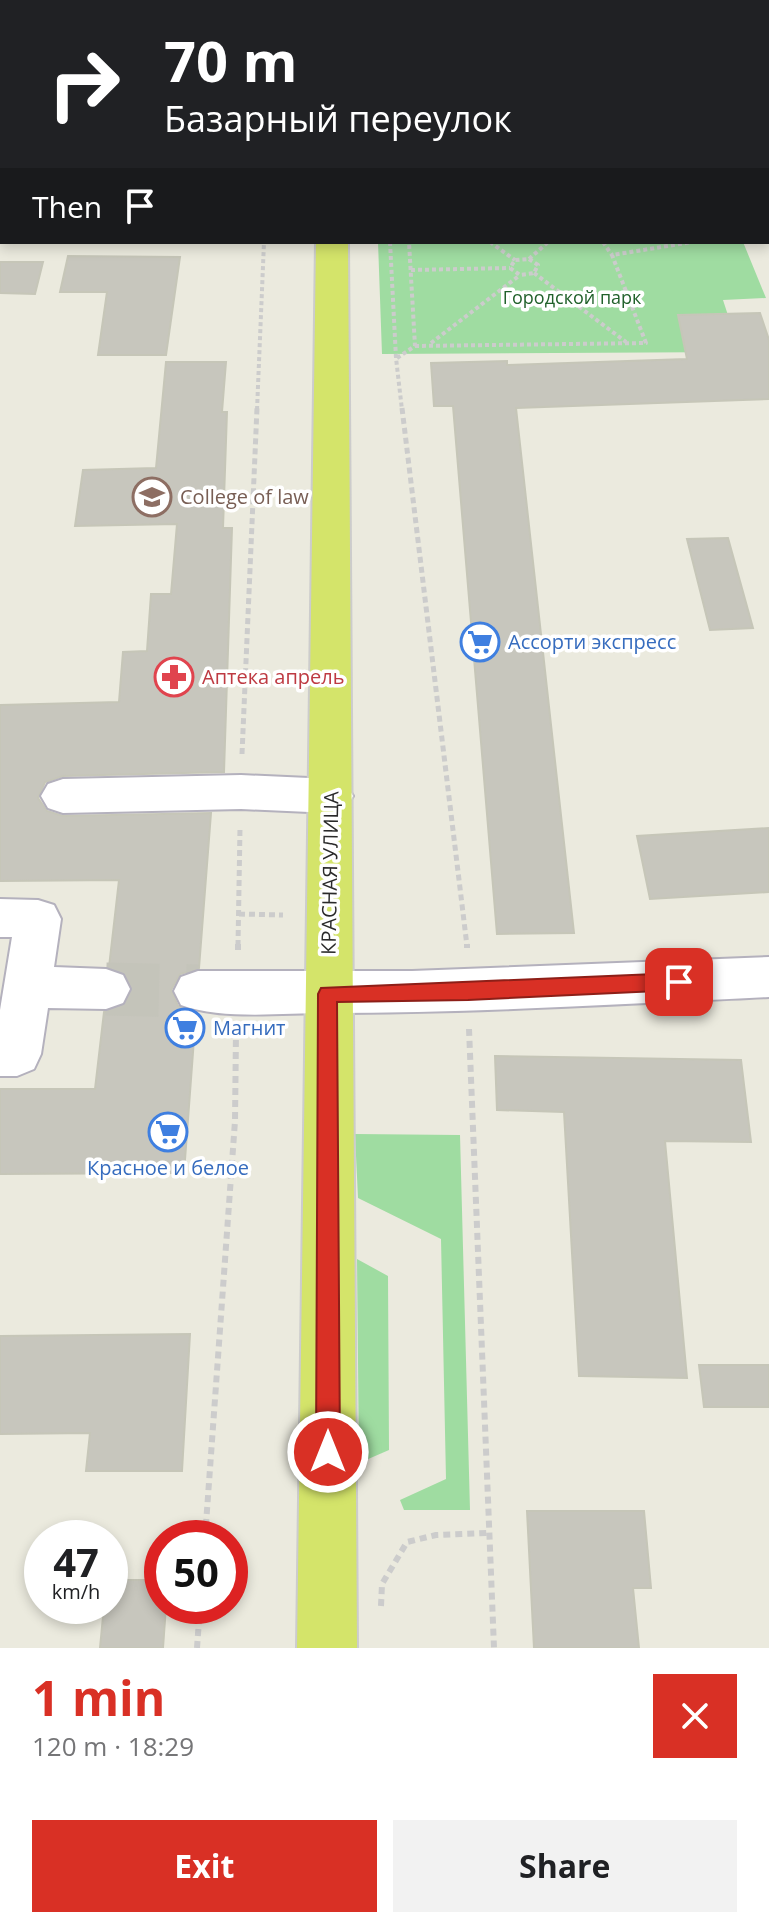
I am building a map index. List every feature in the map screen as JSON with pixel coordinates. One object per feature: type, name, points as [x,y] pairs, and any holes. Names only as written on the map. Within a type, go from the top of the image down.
[{"type":"main road","name":"КРАСНАЯ УЛИЦА","points":[[327,1648],[332,244]]},
{"type":"street","points":[[63,796],[241,792],[331,796]]},
{"type":"street","points":[[0,918],[38,919],[17,1054],[0,1054]]},
{"type":"street","points":[[217,992],[468,992],[769,977]]},
{"type":"street","points":[[26,987],[106,989]]},
{"type":"path","points":[[206,1520],[235,1121],[217,992],[239,914],[241,792],[264,244]]},
{"type":"path","points":[[390,244],[396,358],[468,954],[494,1648]]},
{"type":"path","points":[[409,244],[415,346]]},
{"type":"path","points":[[493,244],[515,260],[529,259],[546,244]]},
{"type":"path","points":[[396,358],[415,346],[430,344],[646,343],[612,255],[604,244]]},
{"type":"path","points":[[612,255],[680,244]]},
{"type":"path","points":[[529,259],[538,265],[534,273]]},
{"type":"path","points":[[510,268],[515,260]]},
{"type":"path","points":[[411,270],[510,268],[520,275]]},
{"type":"path","points":[[430,344],[520,275],[534,273],[628,343]]},
{"type":"path","points":[[239,914],[283,915]]},
{"type":"path","points":[[380,1615],[382,1584],[407,1542],[436,1535],[489,1533]]},
{"type":"path","points":[[197,1648],[199,1624]]},
{"type":"green space","name":"Городской парк","points":[[378,244],[744,244],[766,298],[723,300],[740,352],[382,354]]},
{"type":"green space","points":[[355,1134],[460,1135],[470,1510],[404,1510],[400,1500],[446,1479],[441,1239],[358,1198]]},
{"type":"green space","points":[[357,1259],[388,1276],[389,1450],[359,1463]]},
{"type":"building","points":[[68,256],[180,257],[166,355],[98,355],[107,292],[60,292]]},
{"type":"building","points":[[0,262],[43,262],[35,294],[0,293]]},
{"type":"building","points":[[760,313],[769,340],[769,399],[516,408],[574,933],[497,934],[453,406],[434,406],[431,363],[507,361],[507,365],[687,359],[678,315]]},
{"type":"building","points":[[166,362],[226,362],[222,412],[227,412],[223,528],[232,528],[224,772],[63,776],[45,782],[38,798],[47,811],[63,816],[211,813],[199,968],[180,974],[171,990],[178,1006],[196,1012],[184,1173],[0,1174],[0,1089],[95,1089],[104,1012],[124,1006],[133,990],[126,974],[109,967],[119,880],[0,881],[0,705],[119,702],[123,652],[147,651],[151,594],[171,594],[177,524],[75,526],[83,470],[156,468]]},
{"type":"building","points":[[728,538],[753,628],[710,630],[687,539]]},
{"type":"building","points":[[769,828],[769,892],[650,899],[637,836]]},
{"type":"building","points":[[495,1056],[741,1060],[751,1142],[665,1141],[687,1378],[579,1376],[564,1112],[497,1110]]},
{"type":"building","points":[[190,1334],[182,1471],[86,1471],[90,1433],[0,1434],[0,1336]]},
{"type":"building","points":[[699,1365],[769,1365],[769,1407],[704,1407]]},
{"type":"building","points":[[527,1511],[644,1511],[651,1588],[633,1588],[639,1648],[534,1648]]},
{"type":"building","points":[[128,1580],[144,1580],[144,1624],[165,1624],[163,1648],[100,1648],[102,1624],[128,1624]]},
{"type":"tunnel","points":[[106,989],[198,991]]},
{"type":"place","name":"College of law","points":[[152,497]]},
{"type":"place","name":"Ассорти экспресс","points":[[480,642]]},
{"type":"place","name":"Аптека апрель","points":[[174,677]]},
{"type":"place","name":"Магнит","points":[[185,1028]]},
{"type":"place","name":"Красное и белое","points":[[168,1132]]},
{"type":"route","points":[[328,1452],[328,994],[468,992],[679,982]]}]
